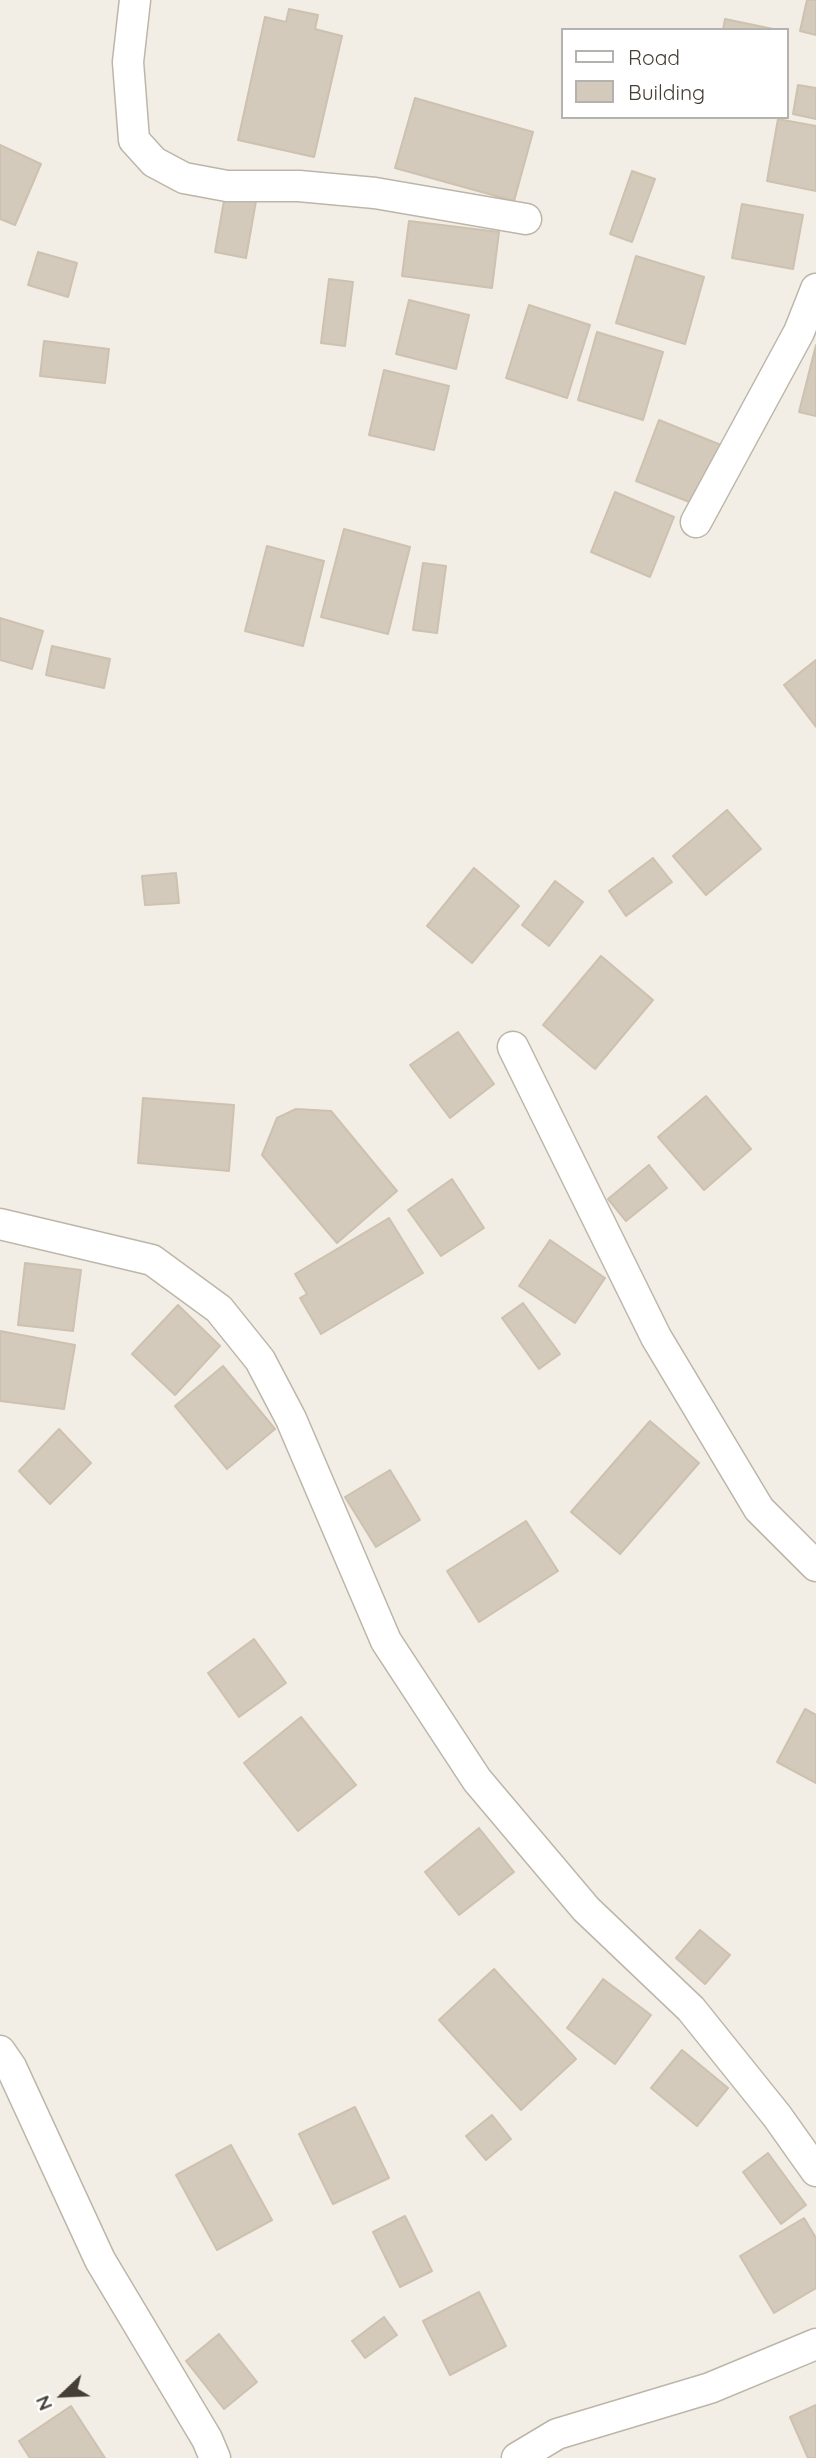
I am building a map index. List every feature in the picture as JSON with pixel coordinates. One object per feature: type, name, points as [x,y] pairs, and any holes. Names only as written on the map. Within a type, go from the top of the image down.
[{"type":"street","points":[[135,0],[128,62],[134,140],[154,162],[184,178],[227,186],[299,186],[376,193],[526,219]]},
{"type":"street","points":[[696,522],[799,332],[816,289]]},
{"type":"street","points":[[513,1047],[656,1337],[759,1509],[816,1566]]},
{"type":"street","points":[[0,1224],[152,1260],[219,1309],[260,1360],[291,1419],[386,1641],[477,1780],[586,1909],[691,2009],[777,2116],[816,2171]]},
{"type":"street","points":[[0,2051],[11,2067],[100,2260],[207,2440],[215,2458]]},
{"type":"street","points":[[517,2458],[557,2434],[710,2388],[816,2344]]},
{"type":"building","points":[[807,0],[816,0],[816,35],[800,31]]},
{"type":"building","points":[[289,9],[318,15],[315,29],[342,36],[314,157],[238,140],[265,17],[286,22]]},
{"type":"building","points":[[725,19],[768,28],[723,28]]},
{"type":"building","points":[[798,85],[816,88],[816,119],[793,114]]},
{"type":"building","points":[[415,98],[533,132],[514,201],[395,168]]},
{"type":"building","points":[[778,119],[816,126],[816,191],[767,181]]},
{"type":"building","points":[[0,145],[41,164],[15,225],[0,219]]},
{"type":"building","points":[[632,171],[655,179],[632,242],[610,234]]},
{"type":"building","points":[[225,195],[256,201],[246,258],[215,252]]},
{"type":"building","points":[[742,204],[803,215],[793,269],[732,258]]},
{"type":"building","points":[[409,221],[499,232],[492,288],[402,276]]},
{"type":"building","points":[[38,252],[77,263],[68,297],[28,285]]},
{"type":"building","points":[[636,256],[704,277],[685,344],[616,323]]},
{"type":"building","points":[[329,279],[353,282],[345,346],[321,343]]},
{"type":"building","points":[[409,300],[469,315],[456,369],[396,354]]},
{"type":"building","points":[[529,305],[590,325],[567,398],[506,378]]},
{"type":"building","points":[[597,332],[663,352],[643,420],[578,400]]},
{"type":"building","points":[[44,341],[109,349],[105,383],[40,376]]},
{"type":"building","points":[[816,345],[816,416],[799,412]]},
{"type":"building","points":[[384,370],[449,386],[434,450],[369,435]]},
{"type":"building","points":[[659,420],[721,445],[697,505],[636,481]]},
{"type":"building","points":[[615,492],[674,517],[650,577],[591,552]]},
{"type":"building","points":[[344,529],[410,547],[388,634],[321,617]]},
{"type":"building","points":[[267,546],[324,561],[303,646],[245,631]]},
{"type":"building","points":[[423,563],[446,566],[437,633],[413,630]]},
{"type":"building","points":[[0,618],[43,631],[32,669],[0,660]]},
{"type":"building","points":[[52,646],[110,659],[104,688],[46,675]]},
{"type":"building","points":[[816,660],[816,727],[784,685]]},
{"type":"building","points":[[727,810],[761,849],[706,895],[673,856]]},
{"type":"building","points":[[653,858],[672,882],[626,916],[609,891]]},
{"type":"building","points":[[474,868],[519,906],[472,963],[427,926]]},
{"type":"building","points":[[176,873],[179,903],[145,905],[142,876]]},
{"type":"building","points":[[555,881],[583,902],[549,946],[522,925]]},
{"type":"building","points":[[601,956],[653,1000],[595,1069],[543,1025]]},
{"type":"building","points":[[458,1032],[494,1084],[450,1118],[410,1065]]},
{"type":"building","points":[[706,1096],[751,1149],[704,1190],[658,1137]]},
{"type":"building","points":[[143,1098],[234,1105],[229,1171],[138,1163]]},
{"type":"building","points":[[296,1109],[331,1111],[397,1191],[337,1243],[262,1155],[277,1118]]},
{"type":"building","points":[[649,1165],[667,1188],[626,1221],[608,1199]]},
{"type":"building","points":[[452,1179],[484,1228],[441,1256],[408,1210]]},
{"type":"building","points":[[389,1218],[423,1273],[321,1334],[300,1298],[307,1294],[295,1274]]},
{"type":"building","points":[[550,1240],[605,1278],[575,1323],[519,1286]]},
{"type":"building","points":[[25,1263],[81,1270],[73,1331],[18,1325]]},
{"type":"building","points":[[523,1303],[560,1354],[539,1369],[502,1318]]},
{"type":"building","points":[[178,1305],[220,1346],[175,1395],[132,1354]]},
{"type":"building","points":[[0,1331],[75,1345],[64,1409],[0,1401]]},
{"type":"building","points":[[223,1366],[275,1429],[227,1469],[175,1406]]},
{"type":"building","points":[[650,1421],[699,1463],[620,1554],[571,1512]]},
{"type":"building","points":[[59,1429],[91,1463],[50,1504],[19,1471]]},
{"type":"building","points":[[390,1470],[420,1520],[376,1547],[345,1497]]},
{"type":"building","points":[[526,1521],[558,1571],[479,1622],[447,1571]]},
{"type":"building","points":[[254,1639],[286,1683],[239,1717],[208,1673]]},
{"type":"building","points":[[805,1709],[816,1715],[816,1783],[777,1762]]},
{"type":"building","points":[[301,1717],[356,1785],[298,1831],[244,1763]]},
{"type":"building","points":[[479,1828],[514,1872],[459,1915],[425,1872]]},
{"type":"building","points":[[700,1930],[730,1955],[705,1984],[676,1958]]},
{"type":"building","points":[[494,1969],[576,2059],[521,2110],[439,2020]]},
{"type":"building","points":[[603,1979],[651,2015],[615,2064],[567,2028]]},
{"type":"building","points":[[682,2050],[728,2088],[697,2126],[651,2088]]},
{"type":"building","points":[[355,2107],[389,2178],[333,2204],[299,2134]]},
{"type":"building","points":[[492,2115],[511,2139],[486,2160],[466,2136]]},
{"type":"building","points":[[231,2145],[272,2220],[217,2250],[176,2175]]},
{"type":"building","points":[[768,2153],[806,2205],[781,2224],[743,2172]]},
{"type":"building","points":[[405,2216],[432,2271],[400,2287],[373,2232]]},
{"type":"building","points":[[804,2218],[816,2238],[816,2288],[774,2313],[740,2256]]},
{"type":"building","points":[[479,2292],[506,2346],[450,2375],[423,2321]]},
{"type":"building","points":[[384,2317],[397,2335],[365,2358],[352,2341]]},
{"type":"building","points":[[219,2334],[257,2382],[224,2409],[186,2361]]},
{"type":"building","points":[[816,2405],[816,2458],[808,2458],[790,2417]]},
{"type":"building","points":[[71,2406],[105,2458],[30,2458],[19,2441]]}]
